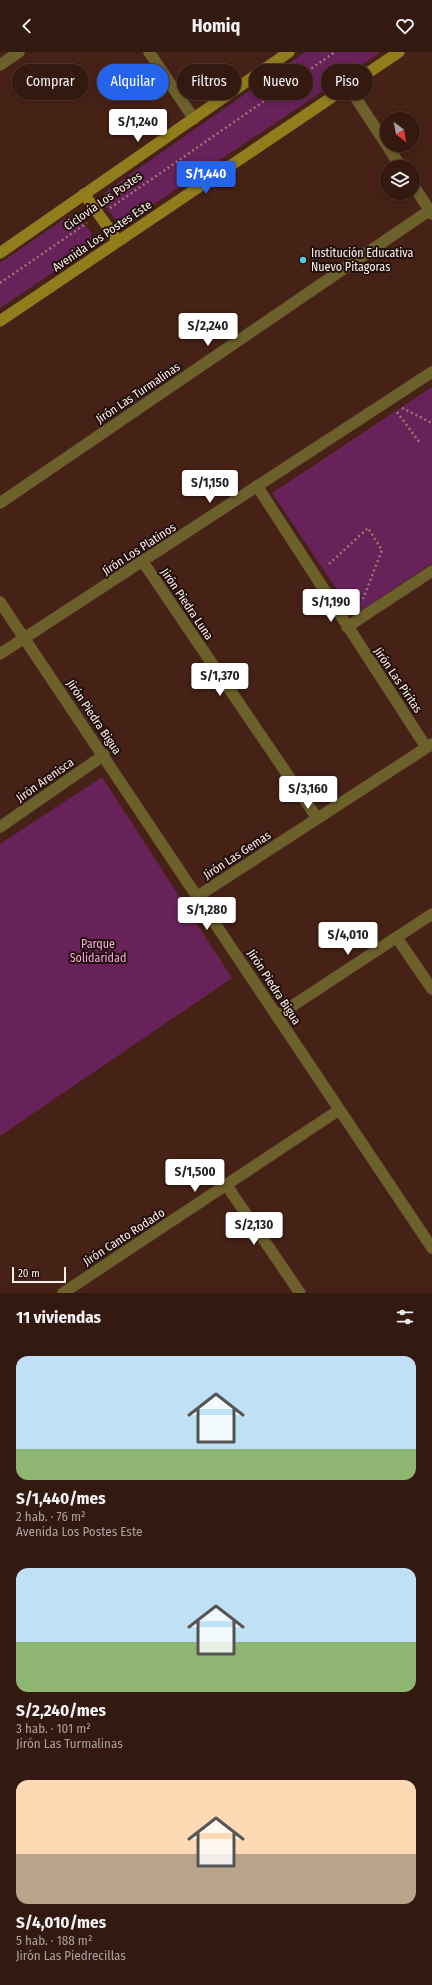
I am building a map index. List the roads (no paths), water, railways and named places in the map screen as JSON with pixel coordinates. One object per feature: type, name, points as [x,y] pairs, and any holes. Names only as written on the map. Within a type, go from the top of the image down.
[{"type":"main road","points":[[0,253],[289,52]]},
{"type":"main road","name":"Avenida Los Postes Este","points":[[373,69],[399,52]]},
{"type":"main road","name":"Avenida Los Postes Este","points":[[0,321],[327,100]]},
{"type":"main road","points":[[84,194],[118,240]]},
{"type":"street","points":[[0,65],[19,52]]},
{"type":"street","points":[[149,52],[194,119]]},
{"type":"street","points":[[357,100],[396,160]]},
{"type":"street","points":[[420,196],[431,212]]},
{"type":"street","name":"Jirón Las Turmalinas","points":[[0,503],[431,212]]},
{"type":"street","name":"Jirón Los Platinos","points":[[0,654],[432,372]]},
{"type":"street","name":"Jirón Las Piritas","points":[[257,486],[347,627],[429,745]]},
{"type":"street","name":"Jirón Piedra Luna","points":[[143,562],[317,818]]},
{"type":"street","points":[[347,627],[432,571]]},
{"type":"street","name":"Jirón Piedra Bigua","points":[[0,602],[104,755],[432,1248]]},
{"type":"street","name":"Jirón Las Gemas","points":[[198,896],[429,745]]},
{"type":"street","name":"Jirón Arenisca","points":[[0,827],[104,755]]},
{"type":"street","points":[[277,1016],[432,914]]},
{"type":"street","points":[[397,938],[432,989]]},
{"type":"street","name":"Jirón Canto Rodado","points":[[63,1293],[340,1110]]},
{"type":"street","points":[[227,1186],[300,1293]]},
{"type":"place","name":"Institución Educativa Nuevo Pitagoras","points":[[303,260]]},
{"type":"park label","name":"Parque Solidaridad","points":[[98,951]]}]
